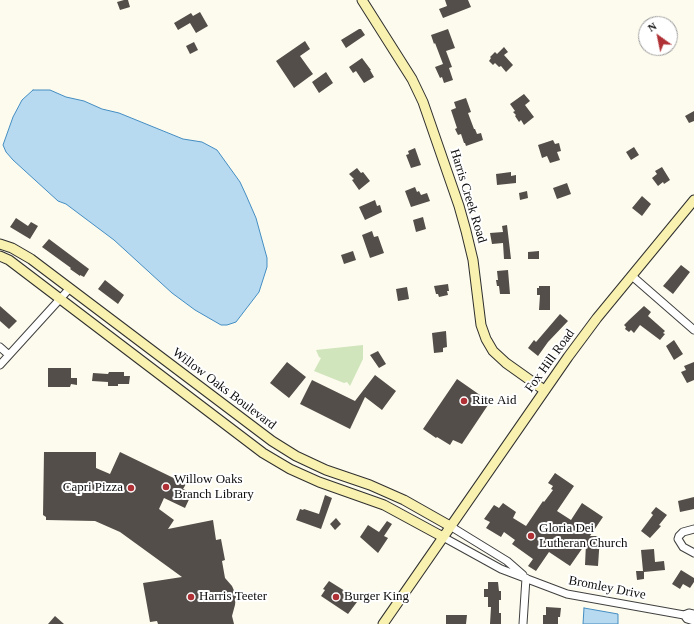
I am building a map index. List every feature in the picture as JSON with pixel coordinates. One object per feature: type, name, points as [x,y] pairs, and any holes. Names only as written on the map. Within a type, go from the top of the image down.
[{"type":"street","name":"Harris Creek Road","points":[[362,0],[412,79],[423,102],[460,206],[473,260],[482,325],[486,339],[493,351],[506,364],[544,390]]},
{"type":"street","name":"Fox Hill Road","points":[[383,624],[544,390],[597,318],[694,200]]},
{"type":"street","name":"Willow Oaks Boulevard","points":[[0,244],[12,248],[31,259],[199,388],[272,441],[296,456],[326,470],[370,485],[404,500],[450,526]]},
{"type":"street","points":[[0,256],[9,260],[263,453],[290,469],[319,482],[384,505],[442,537]]},
{"type":"street","points":[[632,276],[694,330]]},
{"type":"street","points":[[0,365],[70,288]]},
{"type":"street","points":[[0,347],[9,355]]},
{"type":"street","name":"Bromley Drive","points":[[450,526],[508,561],[526,578]]},
{"type":"street","points":[[694,529],[683,532],[678,536],[678,539],[683,547],[694,553]]},
{"type":"street","name":"Bromley Drive","points":[[442,537],[502,569],[567,594],[684,615],[689,613],[694,614]]},
{"type":"street","points":[[523,624],[526,578]]},
{"type":"street","name":"Bromley Drive","points":[[684,615],[687,620],[694,621]]},
{"type":"green space","points":[[363,345],[363,359],[350,386],[347,382],[344,383],[314,371],[321,358],[316,350]]},
{"type":"water","points":[[33,90],[50,90],[66,97],[84,101],[102,109],[119,113],[183,139],[202,142],[217,150],[240,182],[256,218],[267,258],[267,267],[259,292],[236,322],[221,325],[195,310],[172,293],[114,240],[66,204],[58,201],[6,152],[3,145],[13,117],[22,100]]},
{"type":"water","points":[[584,608],[618,614],[618,624],[583,624]]},
{"type":"building","points":[[128,0],[130,7],[120,10],[117,2]]},
{"type":"building","points":[[445,0],[468,0],[471,7],[443,18],[439,9],[447,6]]},
{"type":"building","points":[[200,12],[208,26],[196,33],[190,23],[178,30],[174,23],[191,13],[193,16]]},
{"type":"building","points":[[361,29],[365,35],[346,48],[341,40]]},
{"type":"building","points":[[448,29],[455,48],[446,51],[452,67],[449,68],[453,80],[444,83],[435,67],[443,64],[431,35]]},
{"type":"building","points":[[305,41],[310,49],[300,56],[313,74],[294,88],[276,61]]},
{"type":"building","points":[[194,42],[198,50],[190,54],[186,46]]},
{"type":"building","points":[[504,47],[508,52],[504,55],[513,65],[506,72],[501,66],[499,67],[495,63],[493,65],[489,61],[491,58],[490,57],[495,52],[497,54]]},
{"type":"building","points":[[362,58],[371,70],[374,77],[364,83],[356,71],[353,73],[349,67]]},
{"type":"building","points":[[326,72],[333,83],[319,93],[312,82]]},
{"type":"building","points":[[524,94],[530,101],[525,105],[534,117],[524,125],[521,120],[519,122],[515,116],[516,115],[513,112],[515,111],[510,104]]},
{"type":"building","points":[[466,98],[471,112],[468,113],[474,129],[477,134],[481,133],[483,140],[466,146],[461,134],[458,135],[455,129],[457,128],[451,110],[456,108],[454,102]]},
{"type":"building","points":[[694,111],[694,121],[689,123],[685,116]]},
{"type":"building","points":[[553,140],[555,144],[559,143],[561,151],[557,152],[560,160],[550,163],[547,156],[542,158],[538,145]]},
{"type":"building","points":[[634,147],[639,155],[631,160],[626,152]]},
{"type":"building","points":[[415,148],[421,165],[411,168],[406,155],[409,154],[408,151]]},
{"type":"building","points":[[662,167],[670,180],[664,184],[663,182],[658,186],[652,178],[657,174],[655,171]]},
{"type":"building","points":[[357,168],[361,173],[363,172],[370,181],[359,190],[352,180],[354,179],[349,174]]},
{"type":"building","points":[[511,172],[511,176],[516,175],[516,183],[497,185],[496,174]]},
{"type":"building","points":[[567,183],[571,194],[557,199],[553,188]]},
{"type":"building","points":[[415,187],[417,192],[419,191],[421,195],[427,193],[430,201],[411,207],[405,191]]},
{"type":"building","points":[[527,191],[528,198],[520,200],[519,193]]},
{"type":"building","points":[[642,196],[651,204],[642,216],[632,208]]},
{"type":"building","points":[[375,200],[377,206],[380,205],[382,212],[365,220],[359,207]]},
{"type":"building","points":[[423,217],[426,229],[416,232],[413,220]]},
{"type":"building","points":[[16,218],[28,226],[31,222],[38,226],[30,239],[10,227]]},
{"type":"building","points":[[507,225],[511,259],[504,259],[503,243],[492,244],[490,233],[503,232],[502,226]]},
{"type":"building","points":[[372,231],[374,237],[378,236],[384,253],[370,258],[362,235]]},
{"type":"building","points":[[49,239],[89,269],[84,277],[70,269],[71,268],[42,247]]},
{"type":"building","points":[[353,251],[356,260],[344,264],[341,255]]},
{"type":"building","points":[[539,251],[539,259],[528,259],[528,252]]},
{"type":"building","points":[[681,265],[690,272],[673,294],[663,286]]},
{"type":"building","points":[[508,270],[510,294],[500,294],[499,286],[497,286],[496,280],[498,280],[497,271]]},
{"type":"building","points":[[105,280],[124,295],[118,304],[98,289]]},
{"type":"building","points":[[448,284],[448,295],[439,297],[438,294],[436,294],[434,286]]},
{"type":"building","points":[[539,286],[550,286],[550,310],[539,310],[540,295],[537,295],[537,288],[539,288]]},
{"type":"building","points":[[407,287],[409,299],[398,301],[396,289]]},
{"type":"building","points":[[0,306],[17,321],[9,329],[0,321]]},
{"type":"building","points":[[644,306],[651,312],[648,316],[665,331],[663,333],[665,334],[660,340],[640,325],[634,333],[631,330],[629,332],[625,329],[626,327],[624,325]]},
{"type":"building","points":[[560,314],[568,321],[548,342],[538,356],[528,348],[534,340],[536,342]]},
{"type":"building","points":[[446,331],[447,347],[443,348],[443,352],[434,353],[432,333]]},
{"type":"building","points":[[674,340],[683,354],[674,360],[666,346]]},
{"type":"building","points":[[378,351],[386,364],[379,368],[370,355]]},
{"type":"building","points":[[287,362],[306,377],[289,398],[270,383]]},
{"type":"building","points":[[694,362],[694,380],[687,383],[681,372],[686,370],[684,366]]},
{"type":"building","points":[[48,368],[71,368],[71,378],[77,378],[77,385],[71,384],[70,387],[48,387]]},
{"type":"building","points":[[109,372],[124,372],[124,376],[130,376],[129,384],[108,386],[108,382],[92,381],[93,373],[108,374]]},
{"type":"building","points":[[375,375],[396,391],[382,410],[365,397],[350,429],[300,404],[312,380],[355,401]]},
{"type":"building","name":"Rite Aid","points":[[457,379],[490,402],[462,444],[453,440],[450,445],[423,429]]},
{"type":"building","points":[[44,452],[96,452],[96,468],[110,474],[120,452],[186,484],[183,489],[192,493],[185,508],[164,498],[159,509],[174,520],[168,529],[213,520],[216,540],[221,539],[225,560],[222,561],[225,578],[232,586],[236,595],[232,616],[234,624],[158,624],[157,621],[150,622],[143,583],[182,577],[120,532],[95,521],[46,520],[46,517],[43,515]]},
{"type":"building","points":[[555,473],[574,486],[557,511],[571,520],[582,503],[603,517],[590,536],[600,536],[598,566],[585,565],[586,543],[570,566],[549,552],[536,571],[528,566],[533,559],[512,544],[515,540],[504,532],[501,537],[486,528],[490,522],[484,519],[494,505],[499,508],[503,503],[516,512],[513,518],[526,526],[543,501],[544,502],[553,490],[551,489],[553,486],[548,483]]},
{"type":"building","points":[[325,495],[332,498],[321,529],[296,520],[300,509],[319,514]]},
{"type":"building","points":[[694,497],[694,509],[680,512],[678,501]]},
{"type":"building","points":[[656,507],[667,515],[659,525],[661,526],[650,538],[641,531],[653,515],[651,513]]},
{"type":"building","points":[[336,518],[341,524],[335,530],[330,524]]},
{"type":"building","points":[[387,521],[392,524],[384,536],[388,538],[378,553],[360,537],[368,525],[379,532]]},
{"type":"building","points":[[654,549],[655,562],[664,561],[665,570],[644,572],[644,579],[637,580],[636,571],[643,571],[641,550]]},
{"type":"building","points":[[681,570],[694,578],[694,582],[690,588],[683,584],[680,589],[672,584]]},
{"type":"building","name":"Burger King","points":[[329,581],[345,591],[343,593],[357,602],[348,614],[321,596],[325,590],[323,589]]},
{"type":"building","points":[[488,582],[498,582],[499,591],[501,591],[499,613],[501,613],[501,624],[490,624],[491,607],[488,607],[488,597],[484,597],[484,589],[488,589]]},
{"type":"building","points":[[546,607],[561,608],[560,617],[558,617],[558,624],[543,624],[543,615],[546,615]]},
{"type":"building","points":[[446,615],[467,615],[466,624],[446,624]]},
{"type":"building","points":[[55,616],[64,624],[48,624]]},
{"type":"place","name":"Rite Aid","points":[[464,401]]},
{"type":"place","name":"Willow Oaks Branch Library","points":[[166,487]]},
{"type":"place","name":"Capri Pizza","points":[[131,488]]},
{"type":"place","name":"Gloria Dei Lutheran Church","points":[[531,536]]},
{"type":"place","name":"Harris Teeter","points":[[191,597]]},
{"type":"place","name":"Burger King","points":[[336,597]]}]
